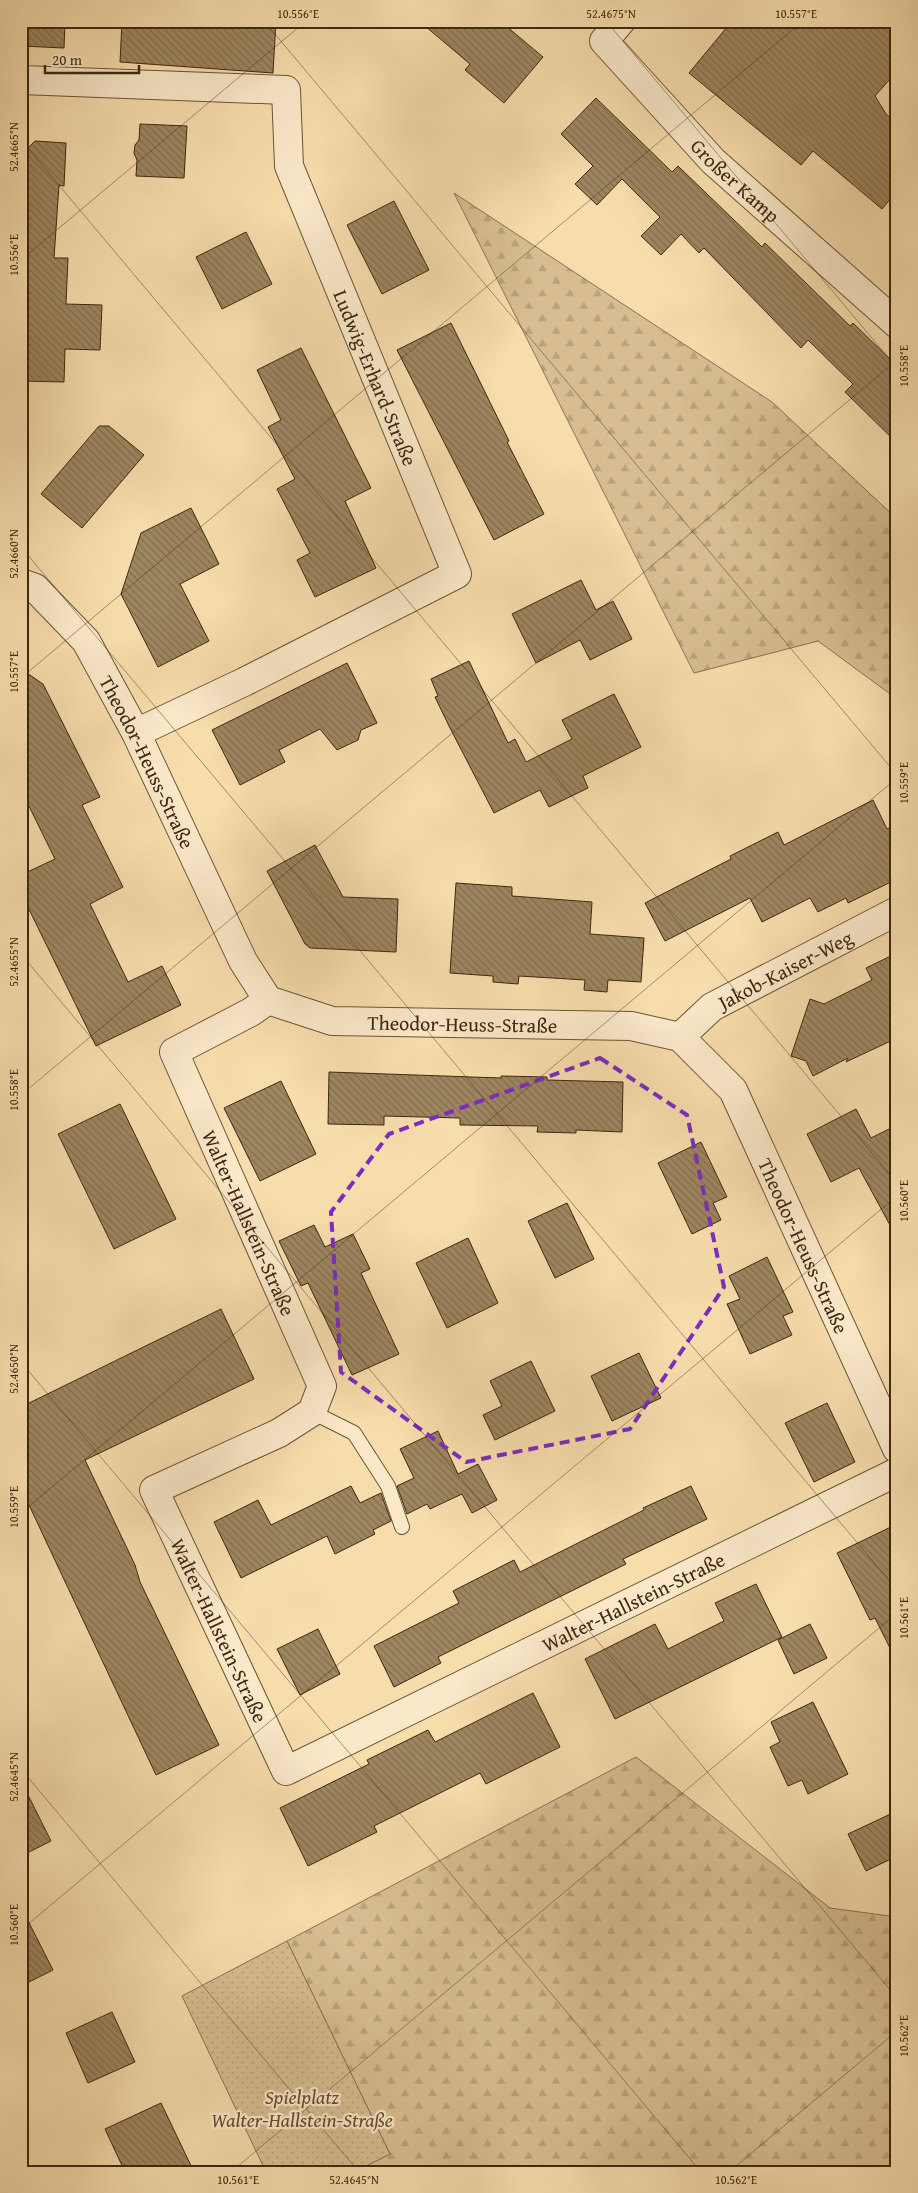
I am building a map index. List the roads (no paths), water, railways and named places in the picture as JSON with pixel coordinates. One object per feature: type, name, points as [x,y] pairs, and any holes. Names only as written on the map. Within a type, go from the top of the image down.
[{"type":"street","name":"Großer Kamp","points":[[621,21],[604,41],[713,161],[897,324]]},
{"type":"street","name":"Ludwig-Erhard-Straße","points":[[21,80],[286,90],[289,166],[457,574],[244,682],[136,733]]},
{"type":"street","name":"Theodor-Heuss-Straße","points":[[21,583],[35,588],[86,641],[136,733],[244,961],[268,1000],[332,1021],[632,1026],[680,1037],[733,1090],[897,1449]]},
{"type":"street","name":"Jakob-Kaiser-Weg","points":[[680,1037],[712,1007],[897,911]]},
{"type":"street","name":"Walter-Hallstein-Straße","points":[[268,1000],[251,1012],[174,1052],[322,1386],[312,1412],[279,1433],[154,1490],[286,1771],[897,1472]]},
{"type":"lane","points":[[312,1412],[354,1433],[388,1486],[402,1526]]},
{"type":"park label","name":"Spielplatz Walter-Hallstein-Straße","points":[[302,2108]]}]
